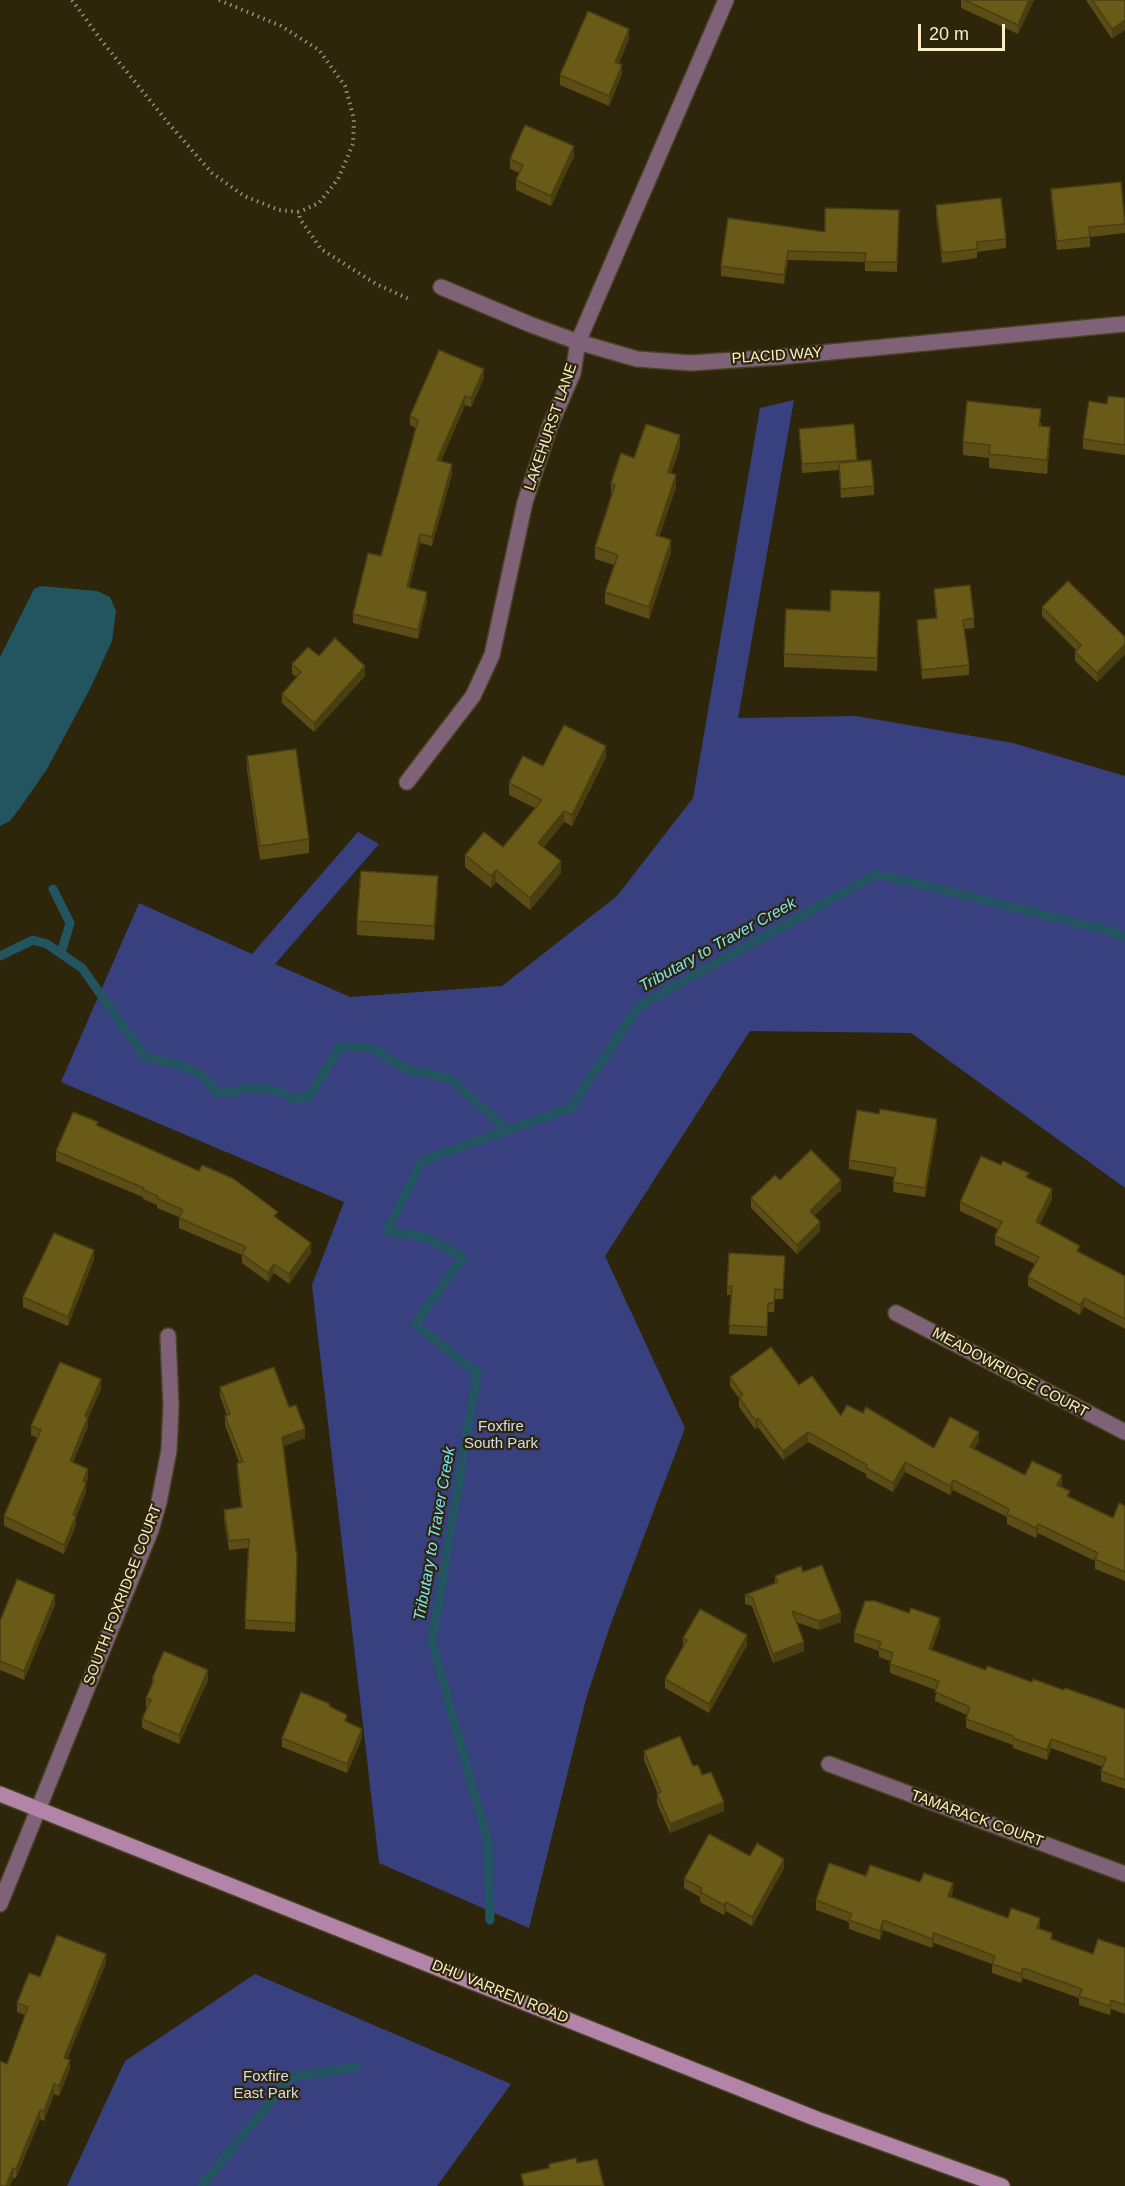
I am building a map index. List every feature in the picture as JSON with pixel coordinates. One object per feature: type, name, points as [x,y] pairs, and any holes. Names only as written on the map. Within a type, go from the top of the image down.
[{"type":"main road","name":"DHU VARREN ROAD","points":[[0,1794],[817,2120],[1002,2186]]},
{"type":"street","name":"LAKEHURST LANE","points":[[407,782],[474,696],[492,655],[525,502],[550,426],[573,373],[578,342],[726,0]]},
{"type":"street","name":"PLACID WAY","points":[[441,287],[578,342],[637,359],[691,363],[779,357],[1125,324]]},
{"type":"street","name":"MEADOWRIDGE COURT","points":[[896,1313],[1125,1432]]},
{"type":"street","name":"SOUTH FOXRIDGE COURT","points":[[0,1904],[151,1530],[169,1450],[171,1406],[168,1336]]},
{"type":"street","name":"TAMARACK COURT","points":[[828,1764],[1125,1874]]},
{"type":"path","points":[[72,0],[114,57],[212,173],[244,196],[279,210],[299,212],[320,203],[338,179],[352,144],[354,119],[345,86],[319,50],[281,26],[219,0]]},
{"type":"path","points":[[299,212],[300,219],[321,249],[376,284],[409,299]]},
{"type":"green space","name":"Foxfire South Park","points":[[794,400],[738,718],[856,716],[1013,743],[1125,776],[1125,1188],[911,1033],[750,1031],[605,1256],[685,1428],[610,1626],[586,1699],[529,1928],[379,1863],[312,1285],[344,1202],[61,1082],[139,903],[252,954],[358,832],[379,844],[275,964],[350,997],[502,986],[617,896],[693,798],[760,408]]},
{"type":"green space","name":"Foxfire East Park","points":[[255,1974],[511,2084],[437,2186],[67,2186],[125,2061]]},
{"type":"shaded area","points":[[41,586],[97,591],[110,597],[116,611],[112,641],[91,687],[47,769],[10,821],[0,826],[0,657],[34,589]]},
{"type":"building","points":[[965,0],[1029,0],[1018,25]]},
{"type":"building","points":[[1092,0],[1125,0],[1125,20],[1112,29]]},
{"type":"building","points":[[588,11],[629,29],[615,62],[622,65],[609,96],[560,75]]},
{"type":"building","points":[[525,125],[574,146],[551,196],[516,180],[523,165],[510,159]]},
{"type":"building","points":[[1121,182],[1125,224],[1089,227],[1090,237],[1057,241],[1051,189]]},
{"type":"building","points":[[1001,198],[1006,239],[977,242],[977,249],[942,253],[936,205]]},
{"type":"building","points":[[825,208],[899,210],[897,262],[865,262],[866,253],[788,251],[784,275],[721,266],[728,218],[825,232]]},
{"type":"building","points":[[439,350],[484,369],[471,398],[465,396],[437,460],[452,464],[432,537],[420,534],[407,587],[427,592],[418,630],[353,614],[368,553],[381,556],[418,420],[410,416]]},
{"type":"building","points":[[1108,396],[1125,398],[1125,445],[1083,439],[1089,401],[1107,404]]},
{"type":"building","points":[[967,401],[1041,409],[1039,426],[1050,427],[1047,460],[989,454],[990,445],[963,442]]},
{"type":"building","points":[[646,424],[680,435],[668,472],[676,475],[656,535],[671,540],[649,607],[605,592],[618,555],[595,547],[615,485],[611,483],[621,453],[634,458]]},
{"type":"building","points":[[854,424],[857,460],[802,464],[799,429]]},
{"type":"building","points":[[871,460],[874,486],[841,489],[839,463]]},
{"type":"building","points":[[1068,581],[1125,637],[1125,644],[1097,673],[1075,652],[1081,645],[1042,607]]},
{"type":"building","points":[[970,585],[974,618],[963,620],[969,665],[922,670],[917,620],[937,618],[934,589]]},
{"type":"building","points":[[831,590],[880,592],[877,658],[784,654],[786,609],[830,611]]},
{"type":"building","points":[[335,638],[365,666],[314,723],[282,694],[301,672],[292,664],[308,647],[319,656]]},
{"type":"building","points":[[564,725],[606,746],[572,815],[564,811],[538,843],[561,861],[530,898],[496,870],[491,876],[465,855],[484,832],[503,847],[542,800],[509,783],[523,756],[543,766]]},
{"type":"building","points":[[296,749],[309,839],[260,846],[247,756]]},
{"type":"building","points":[[361,871],[438,876],[434,926],[357,921]]},
{"type":"building","points":[[880,1109],[937,1119],[925,1188],[893,1182],[896,1168],[849,1160],[857,1110],[879,1114]]},
{"type":"building","points":[[73,1112],[98,1122],[96,1125],[199,1171],[202,1165],[234,1179],[278,1212],[274,1216],[311,1243],[289,1274],[274,1264],[268,1273],[242,1254],[246,1247],[179,1218],[183,1210],[157,1198],[158,1196],[143,1190],[144,1188],[56,1151]]},
{"type":"building","points":[[811,1150],[841,1180],[810,1211],[820,1222],[797,1245],[751,1198],[775,1175],[780,1180]]},
{"type":"building","points":[[981,1156],[1001,1165],[1003,1161],[1029,1173],[1026,1177],[1052,1189],[1036,1222],[1080,1246],[1077,1251],[1125,1276],[1125,1319],[1084,1298],[1080,1305],[1028,1277],[1039,1257],[995,1236],[1002,1222],[960,1202]]},
{"type":"building","points":[[54,1233],[94,1250],[68,1317],[23,1297]]},
{"type":"building","points":[[729,1253],[785,1256],[783,1290],[775,1289],[774,1303],[768,1303],[767,1327],[729,1325],[732,1286],[727,1286]]},
{"type":"building","points":[[771,1347],[799,1385],[812,1376],[841,1416],[847,1405],[863,1413],[866,1407],[934,1448],[950,1417],[979,1432],[970,1447],[1025,1475],[1032,1461],[1062,1475],[1057,1485],[1070,1491],[1067,1496],[1113,1518],[1119,1503],[1125,1506],[1125,1572],[1095,1559],[1098,1553],[1038,1524],[1036,1528],[1007,1514],[1009,1509],[953,1480],[950,1486],[905,1462],[893,1483],[866,1468],[867,1465],[808,1432],[783,1451],[758,1418],[755,1420],[739,1397],[743,1395],[730,1377]]},
{"type":"building","points":[[60,1362],[101,1379],[85,1416],[88,1417],[70,1461],[88,1469],[83,1481],[86,1483],[73,1515],[76,1516],[64,1545],[4,1516],[41,1430],[31,1426]]},
{"type":"building","points":[[274,1367],[289,1407],[296,1405],[305,1429],[282,1437],[297,1557],[295,1623],[245,1620],[249,1539],[229,1541],[224,1510],[242,1507],[237,1463],[243,1462],[225,1416],[230,1414],[220,1387]]},
{"type":"building","points":[[822,1565],[841,1613],[819,1621],[792,1611],[804,1642],[773,1654],[752,1597],[745,1595],[778,1582],[775,1576],[801,1566],[803,1572]]},
{"type":"building","points":[[17,1579],[55,1595],[24,1671],[0,1661],[0,1621]]},
{"type":"building","points":[[865,1601],[875,1601],[909,1613],[911,1608],[940,1618],[929,1649],[986,1670],[987,1666],[1032,1682],[1033,1679],[1064,1690],[1065,1688],[1125,1709],[1125,1780],[1101,1771],[1106,1758],[1051,1739],[1047,1750],[966,1719],[970,1707],[935,1692],[939,1681],[890,1664],[893,1653],[879,1648],[881,1642],[854,1633]]},
{"type":"building","points":[[700,1609],[747,1635],[709,1704],[665,1679],[687,1640],[683,1638]]},
{"type":"building","points":[[164,1651],[208,1670],[179,1735],[142,1719],[151,1700],[146,1698],[154,1680],[152,1679]]},
{"type":"building","points":[[301,1692],[330,1704],[329,1706],[347,1715],[345,1721],[362,1729],[347,1764],[282,1738]]},
{"type":"building","points":[[680,1736],[693,1766],[698,1765],[702,1775],[711,1772],[724,1802],[670,1824],[657,1794],[661,1792],[644,1751]]},
{"type":"building","points":[[709,1834],[750,1856],[757,1843],[784,1859],[752,1917],[726,1902],[724,1905],[700,1892],[702,1888],[684,1879]]},
{"type":"building","points":[[829,1863],[866,1876],[870,1865],[920,1882],[924,1873],[953,1883],[948,1896],[1008,1918],[1011,1908],[1040,1918],[1037,1928],[1052,1933],[1051,1939],[1093,1954],[1098,1939],[1125,1948],[1125,2005],[1111,2000],[1110,2006],[1079,1996],[1082,1989],[1023,1968],[1021,1974],[992,1964],[995,1956],[934,1933],[932,1939],[883,1920],[880,1931],[849,1920],[852,1914],[816,1900]]},
{"type":"building","points":[[57,1935],[106,1954],[64,2058],[70,2060],[59,2086],[54,2084],[44,2111],[40,2110],[16,2169],[13,2168],[6,2186],[0,2186],[0,2061],[7,2064],[28,2007],[17,2003],[29,1973],[40,1977]]},
{"type":"building","points":[[576,2158],[577,2163],[597,2159],[604,2186],[524,2186],[521,2174],[549,2168],[549,2164]]},
{"type":"waterway","name":"Tributary to Traver Creek","points":[[490,1920],[488,1842],[432,1642],[477,1373],[415,1324],[463,1257],[428,1238],[387,1231],[422,1161],[570,1108],[639,1006],[877,874],[1111,931],[1125,937]]},
{"type":"waterway","points":[[53,889],[70,923],[61,953]]},
{"type":"waterway","points":[[0,956],[33,940],[47,944],[82,968],[145,1057],[186,1067],[205,1078],[218,1094],[252,1088],[274,1090],[296,1099],[310,1096],[339,1047],[372,1048],[406,1069],[451,1079],[507,1130]]},
{"type":"waterway","name":"Tributary to Traver Creek","points":[[201,2186],[291,2077],[356,2067]]}]
